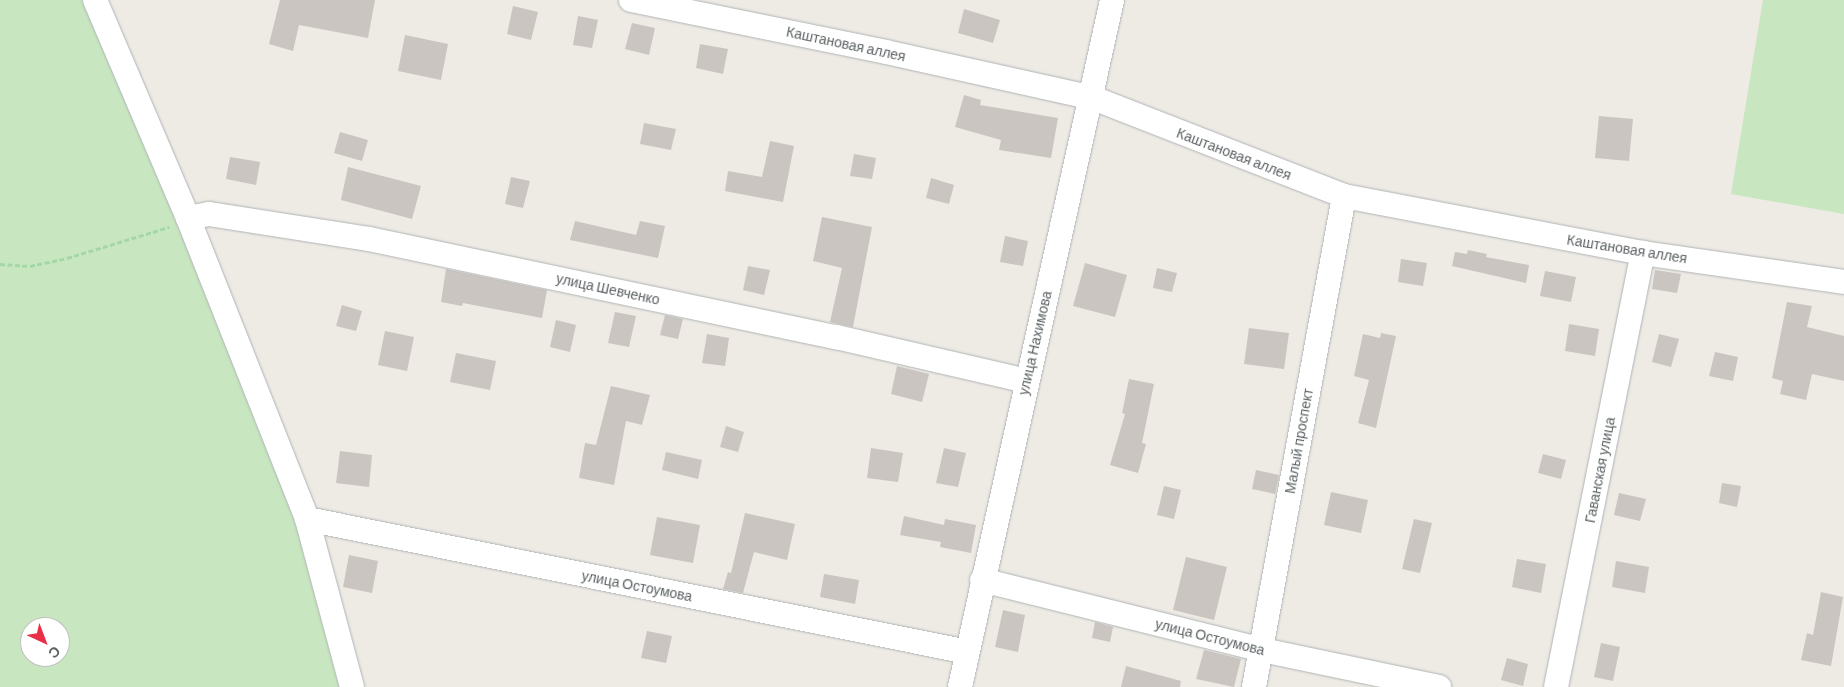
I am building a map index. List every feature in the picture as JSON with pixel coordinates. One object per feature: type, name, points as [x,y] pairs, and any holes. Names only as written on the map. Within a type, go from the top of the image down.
[{"type":"street","points":[[95,0],[188,218],[307,520],[352,687]]},
{"type":"street","name":"Каштановая аллея","points":[[631,0],[886,52],[1093,98],[1344,196],[1644,253],[1844,282]]},
{"type":"street","name":"улица Нахимова","points":[[960,687],[1026,382],[1093,98],[1112,0]]},
{"type":"street","name":"Малый проспект","points":[[1254,687],[1344,196]]},
{"type":"street","name":"улица Шевченко","points":[[188,218],[209,214],[369,239],[826,335],[1026,382]]},
{"type":"street","name":"Гаванская улица","points":[[1556,687],[1644,253]]},
{"type":"street","name":"улица Остоумова","points":[[307,520],[968,652]]},
{"type":"street","name":"улица Остоумова","points":[[982,580],[1262,650],[1439,687]]},
{"type":"path","points":[[0,264],[30,266],[67,258],[156,232],[188,218]]},
{"type":"green space","points":[[0,0],[90,0],[300,521],[342,687],[0,687]]},
{"type":"green space","points":[[1763,0],[1844,0],[1844,214],[1731,194]]},
{"type":"building","points":[[280,0],[375,0],[368,38],[299,25],[293,51],[269,44]]},
{"type":"building","points":[[513,6],[538,12],[531,40],[507,34]]},
{"type":"building","points":[[964,9],[1000,20],[993,43],[958,33]]},
{"type":"building","points":[[578,16],[598,20],[592,48],[573,45]]},
{"type":"building","points":[[632,23],[655,28],[649,55],[625,49]]},
{"type":"building","points":[[405,35],[448,44],[441,80],[398,71]]},
{"type":"building","points":[[700,44],[728,49],[723,74],[696,68]]},
{"type":"building","points":[[964,95],[981,100],[980,105],[1058,118],[1051,158],[999,150],[1001,140],[955,127]]},
{"type":"building","points":[[1599,116],[1633,119],[1629,161],[1595,158]]},
{"type":"building","points":[[644,123],[676,129],[671,150],[640,144]]},
{"type":"building","points":[[340,132],[368,140],[362,161],[334,153]]},
{"type":"building","points":[[770,141],[794,146],[783,202],[725,191],[728,171],[762,177]]},
{"type":"building","points":[[854,154],[876,158],[872,179],[850,176]]},
{"type":"building","points":[[230,157],[260,162],[256,185],[226,179]]},
{"type":"building","points":[[348,167],[421,186],[412,219],[341,200]]},
{"type":"building","points":[[511,177],[530,181],[523,208],[505,204]]},
{"type":"building","points":[[931,178],[954,185],[949,204],[926,198]]},
{"type":"building","points":[[822,217],[872,227],[853,327],[830,322],[842,268],[813,261]]},
{"type":"building","points":[[575,221],[636,235],[640,221],[665,226],[658,258],[570,240]]},
{"type":"building","points":[[1005,236],[1028,241],[1023,266],[1000,262]]},
{"type":"building","points":[[1468,250],[1487,254],[1486,257],[1529,265],[1526,283],[1452,266],[1455,252],[1467,254]]},
{"type":"building","points":[[1401,259],[1427,263],[1423,286],[1398,282]]},
{"type":"building","points":[[1085,263],[1127,275],[1115,317],[1073,306]]},
{"type":"building","points":[[748,266],[770,270],[764,295],[743,290]]},
{"type":"building","points":[[1157,268],[1177,273],[1172,292],[1153,288]]},
{"type":"building","points":[[446,269],[547,290],[542,318],[463,303],[462,306],[441,302]]},
{"type":"building","points":[[1655,270],[1681,274],[1677,293],[1652,289]]},
{"type":"building","points":[[1545,271],[1576,277],[1571,302],[1540,296]]},
{"type":"building","points":[[1787,302],[1812,306],[1807,327],[1844,336],[1844,381],[1812,374],[1806,400],[1780,394],[1783,381],[1772,378]]},
{"type":"building","points":[[342,305],[362,311],[356,331],[336,326]]},
{"type":"building","points":[[615,312],[636,316],[629,347],[608,343]]},
{"type":"building","points":[[665,315],[683,319],[678,339],[660,335]]},
{"type":"building","points":[[556,320],[576,325],[570,352],[550,347]]},
{"type":"building","points":[[1569,324],[1599,329],[1595,356],[1565,351]]},
{"type":"building","points":[[1249,328],[1289,333],[1284,369],[1244,364]]},
{"type":"building","points":[[385,331],[414,337],[407,371],[378,365]]},
{"type":"building","points":[[1381,333],[1396,336],[1376,428],[1358,423],[1369,380],[1354,376],[1363,334],[1380,338]]},
{"type":"building","points":[[707,334],[729,338],[725,366],[702,363]]},
{"type":"building","points":[[1659,334],[1679,339],[1671,367],[1652,362]]},
{"type":"building","points":[[1715,352],[1738,357],[1733,381],[1709,376]]},
{"type":"building","points":[[456,353],[496,361],[490,390],[450,382]]},
{"type":"building","points":[[897,366],[929,374],[922,402],[891,394]]},
{"type":"building","points":[[1129,379],[1154,384],[1142,443],[1146,444],[1138,473],[1110,465],[1125,414],[1122,413]]},
{"type":"building","points":[[611,386],[650,395],[642,425],[626,421],[614,485],[579,478],[585,443],[596,445]]},
{"type":"building","points":[[726,426],[744,432],[738,452],[720,447]]},
{"type":"building","points":[[871,448],[903,453],[898,482],[867,478]]},
{"type":"building","points":[[944,448],[966,453],[958,487],[936,483]]},
{"type":"building","points":[[340,451],[372,455],[369,487],[336,483]]},
{"type":"building","points":[[666,452],[702,460],[698,479],[662,470]]},
{"type":"building","points":[[1543,454],[1566,460],[1561,479],[1538,473]]},
{"type":"building","points":[[1256,470],[1279,475],[1275,494],[1252,489]]},
{"type":"building","points":[[1722,483],[1741,486],[1737,507],[1719,503]]},
{"type":"building","points":[[1164,486],[1181,490],[1174,519],[1157,515]]},
{"type":"building","points":[[1331,492],[1368,500],[1361,533],[1324,525]]},
{"type":"building","points":[[1619,493],[1646,499],[1640,521],[1614,515]]},
{"type":"building","points":[[745,513],[795,524],[787,560],[754,552],[743,593],[723,589],[728,572],[731,573]]},
{"type":"building","points":[[904,516],[944,525],[945,519],[976,525],[971,553],[940,547],[941,542],[900,535]]},
{"type":"building","points":[[657,517],[700,525],[693,563],[650,555]]},
{"type":"building","points":[[1414,519],[1432,523],[1420,573],[1402,569]]},
{"type":"building","points":[[349,555],[378,561],[372,593],[343,587]]},
{"type":"building","points":[[1186,557],[1227,567],[1214,620],[1173,610]]},
{"type":"building","points":[[1517,559],[1546,564],[1541,593],[1512,587]]},
{"type":"building","points":[[1616,561],[1649,567],[1645,593],[1612,587]]},
{"type":"building","points":[[824,574],[859,580],[855,604],[820,597]]},
{"type":"building","points":[[1821,592],[1843,597],[1831,666],[1801,660],[1807,633],[1813,635]]},
{"type":"building","points":[[1003,610],[1025,615],[1018,652],[995,647]]},
{"type":"building","points":[[1095,622],[1113,627],[1110,642],[1092,638]]},
{"type":"building","points":[[647,631],[672,636],[666,663],[641,658]]},
{"type":"building","points":[[1601,643],[1620,647],[1613,681],[1594,677]]},
{"type":"building","points":[[1204,650],[1241,659],[1234,687],[1196,679]]},
{"type":"building","points":[[1507,658],[1528,664],[1523,686],[1501,680]]},
{"type":"building","points":[[1126,666],[1181,681],[1180,687],[1121,687]]}]
